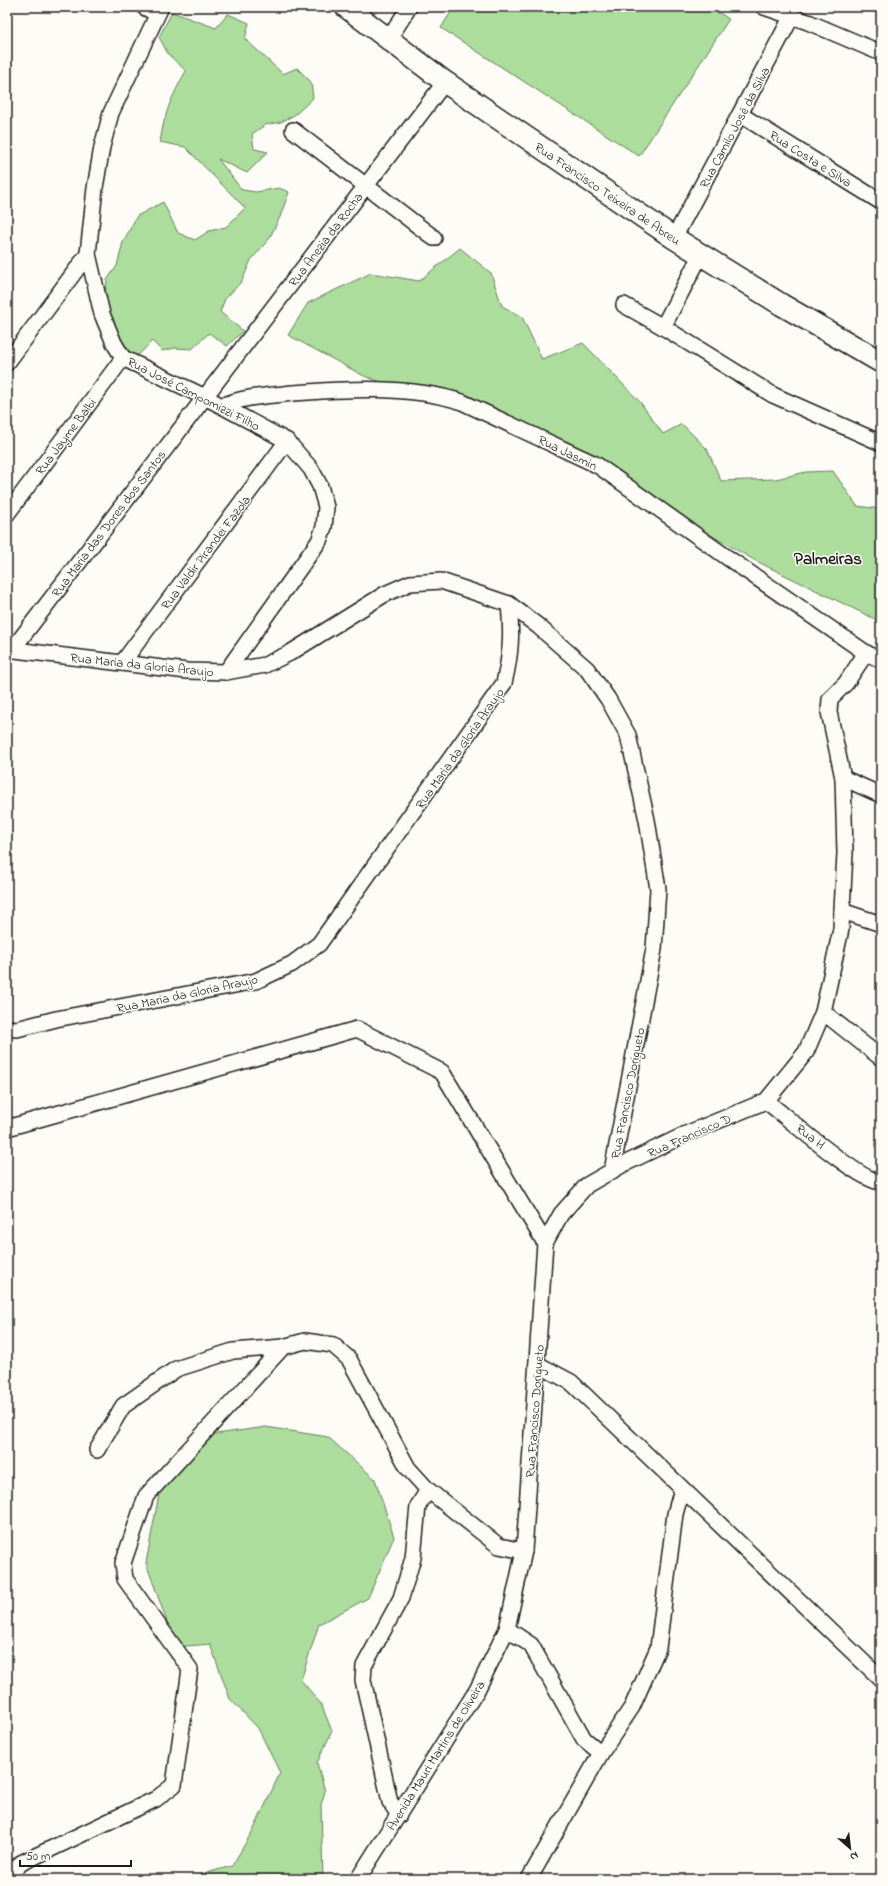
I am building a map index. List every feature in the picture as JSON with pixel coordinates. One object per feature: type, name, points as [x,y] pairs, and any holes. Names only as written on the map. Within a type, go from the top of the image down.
[{"type":"street","name":"Rua Francisco Teixeira de Abreu","points":[[346,7],[445,82],[674,238],[782,305],[881,362]]},
{"type":"street","points":[[389,39],[409,7]]},
{"type":"street","points":[[764,7],[792,16],[881,53]]},
{"type":"street","name":"Rua José Campomizzi Filho","points":[[154,9],[110,113],[95,188],[88,254],[102,314],[114,343],[123,358],[205,397],[287,441],[311,470],[320,486],[326,507],[324,527],[319,541],[226,672]]},
{"type":"street","name":"Rua Camilo José da Silva","points":[[674,238],[792,16]]},
{"type":"street","name":"Rua Anezia da Rocha","points":[[205,397],[253,336],[445,82]]},
{"type":"street","name":"Rua Costa e Silva","points":[[741,114],[881,202]]},
{"type":"street","points":[[293,130],[434,238]]},
{"type":"street","points":[[7,363],[88,254]]},
{"type":"street","points":[[663,327],[701,254]]},
{"type":"street","points":[[624,305],[663,327],[773,395],[881,443]]},
{"type":"street","name":"Rua Jayme Balbi","points":[[7,514],[123,358]]},
{"type":"street","name":"Rua Jasmin","points":[[222,406],[246,398],[331,390],[407,392],[442,395],[462,402],[597,465],[866,653],[881,660]]},
{"type":"street","name":"Rua Maria das Dores dos Santos","points":[[9,650],[205,397]]},
{"type":"street","name":"Rua Valdir Pirandei Fazola","points":[[122,663],[287,441]]},
{"type":"street","name":"Rua Maria da Gloria Araujo","points":[[7,1028],[17,1029],[56,1019],[256,981],[292,964],[319,944],[504,683],[511,656],[512,628],[508,604],[440,581],[410,584],[385,594],[290,653],[265,665],[226,672],[187,671],[9,650]]},
{"type":"street","name":"Rua Francisco Dorigueto","points":[[507,1629],[524,1551],[545,1243],[560,1214],[587,1185],[612,1171],[654,949],[658,889],[647,820],[628,736],[608,699],[587,669],[538,626],[508,604]]},
{"type":"street","points":[[766,1101],[806,1052],[823,1012],[841,929],[845,853],[843,778],[829,712],[830,698],[846,683],[866,653]]},
{"type":"street","points":[[843,778],[881,795]]},
{"type":"street","points":[[842,911],[881,924]]},
{"type":"street","points":[[823,1012],[881,1058]]},
{"type":"street","points":[[7,1128],[356,1029],[442,1072],[545,1243]]},
{"type":"street","name":"Rua Francisco D","points":[[612,1171],[686,1134],[766,1101]]},
{"type":"street","name":"Rua H","points":[[766,1101],[855,1171],[875,1182],[881,1182]]},
{"type":"street","points":[[97,1450],[123,1406],[176,1369],[232,1351],[283,1347],[305,1341],[333,1345],[349,1359],[408,1468],[428,1490],[499,1546],[524,1551]]},
{"type":"street","points":[[7,1878],[21,1863],[156,1799],[174,1785],[190,1669],[125,1579],[123,1563],[146,1496],[283,1347]]},
{"type":"street","points":[[537,1364],[571,1382],[881,1679]]},
{"type":"street","points":[[529,1879],[601,1753],[632,1707],[658,1648],[675,1514],[682,1489]]},
{"type":"street","points":[[399,1815],[390,1802],[363,1680],[364,1666],[401,1598],[413,1558],[418,1506],[428,1490]]},
{"type":"street","points":[[507,1629],[531,1645],[584,1739],[601,1753]]},
{"type":"street","name":"Avenida Mauri Martins de Oliveira","points":[[358,1879],[477,1690],[507,1629]]},
{"type":"green space","points":[[454,7],[710,7],[729,19],[639,156],[441,28]]},
{"type":"green space","points":[[172,12],[216,28],[228,14],[249,23],[245,39],[283,74],[297,68],[311,82],[313,98],[296,114],[281,122],[265,125],[252,134],[254,149],[268,152],[247,173],[218,159],[242,190],[256,192],[279,188],[289,192],[280,217],[269,239],[251,260],[242,281],[225,299],[220,312],[243,331],[227,346],[209,333],[192,349],[175,348],[162,351],[152,341],[132,362],[102,314],[107,280],[117,266],[123,242],[137,216],[163,202],[178,233],[195,240],[209,231],[226,227],[245,208],[185,147],[160,142],[169,105],[186,71],[168,54],[159,37]]},
{"type":"green space","points":[[460,248],[491,273],[502,306],[522,317],[542,359],[583,343],[640,402],[663,434],[682,424],[707,449],[721,481],[776,479],[806,472],[833,471],[857,506],[881,509],[881,622],[756,561],[547,441],[364,376],[288,335],[308,303],[371,273],[419,281]]},
{"type":"green space","points":[[266,1427],[328,1437],[375,1479],[394,1537],[368,1598],[319,1624],[301,1680],[321,1704],[332,1731],[317,1763],[325,1791],[321,1805],[323,1879],[184,1879],[232,1866],[255,1827],[280,1773],[258,1728],[230,1699],[210,1644],[176,1647],[146,1563],[163,1473],[202,1436]]},
{"type":"district","name":"Palmeiras","points":[[828,558]]}]
